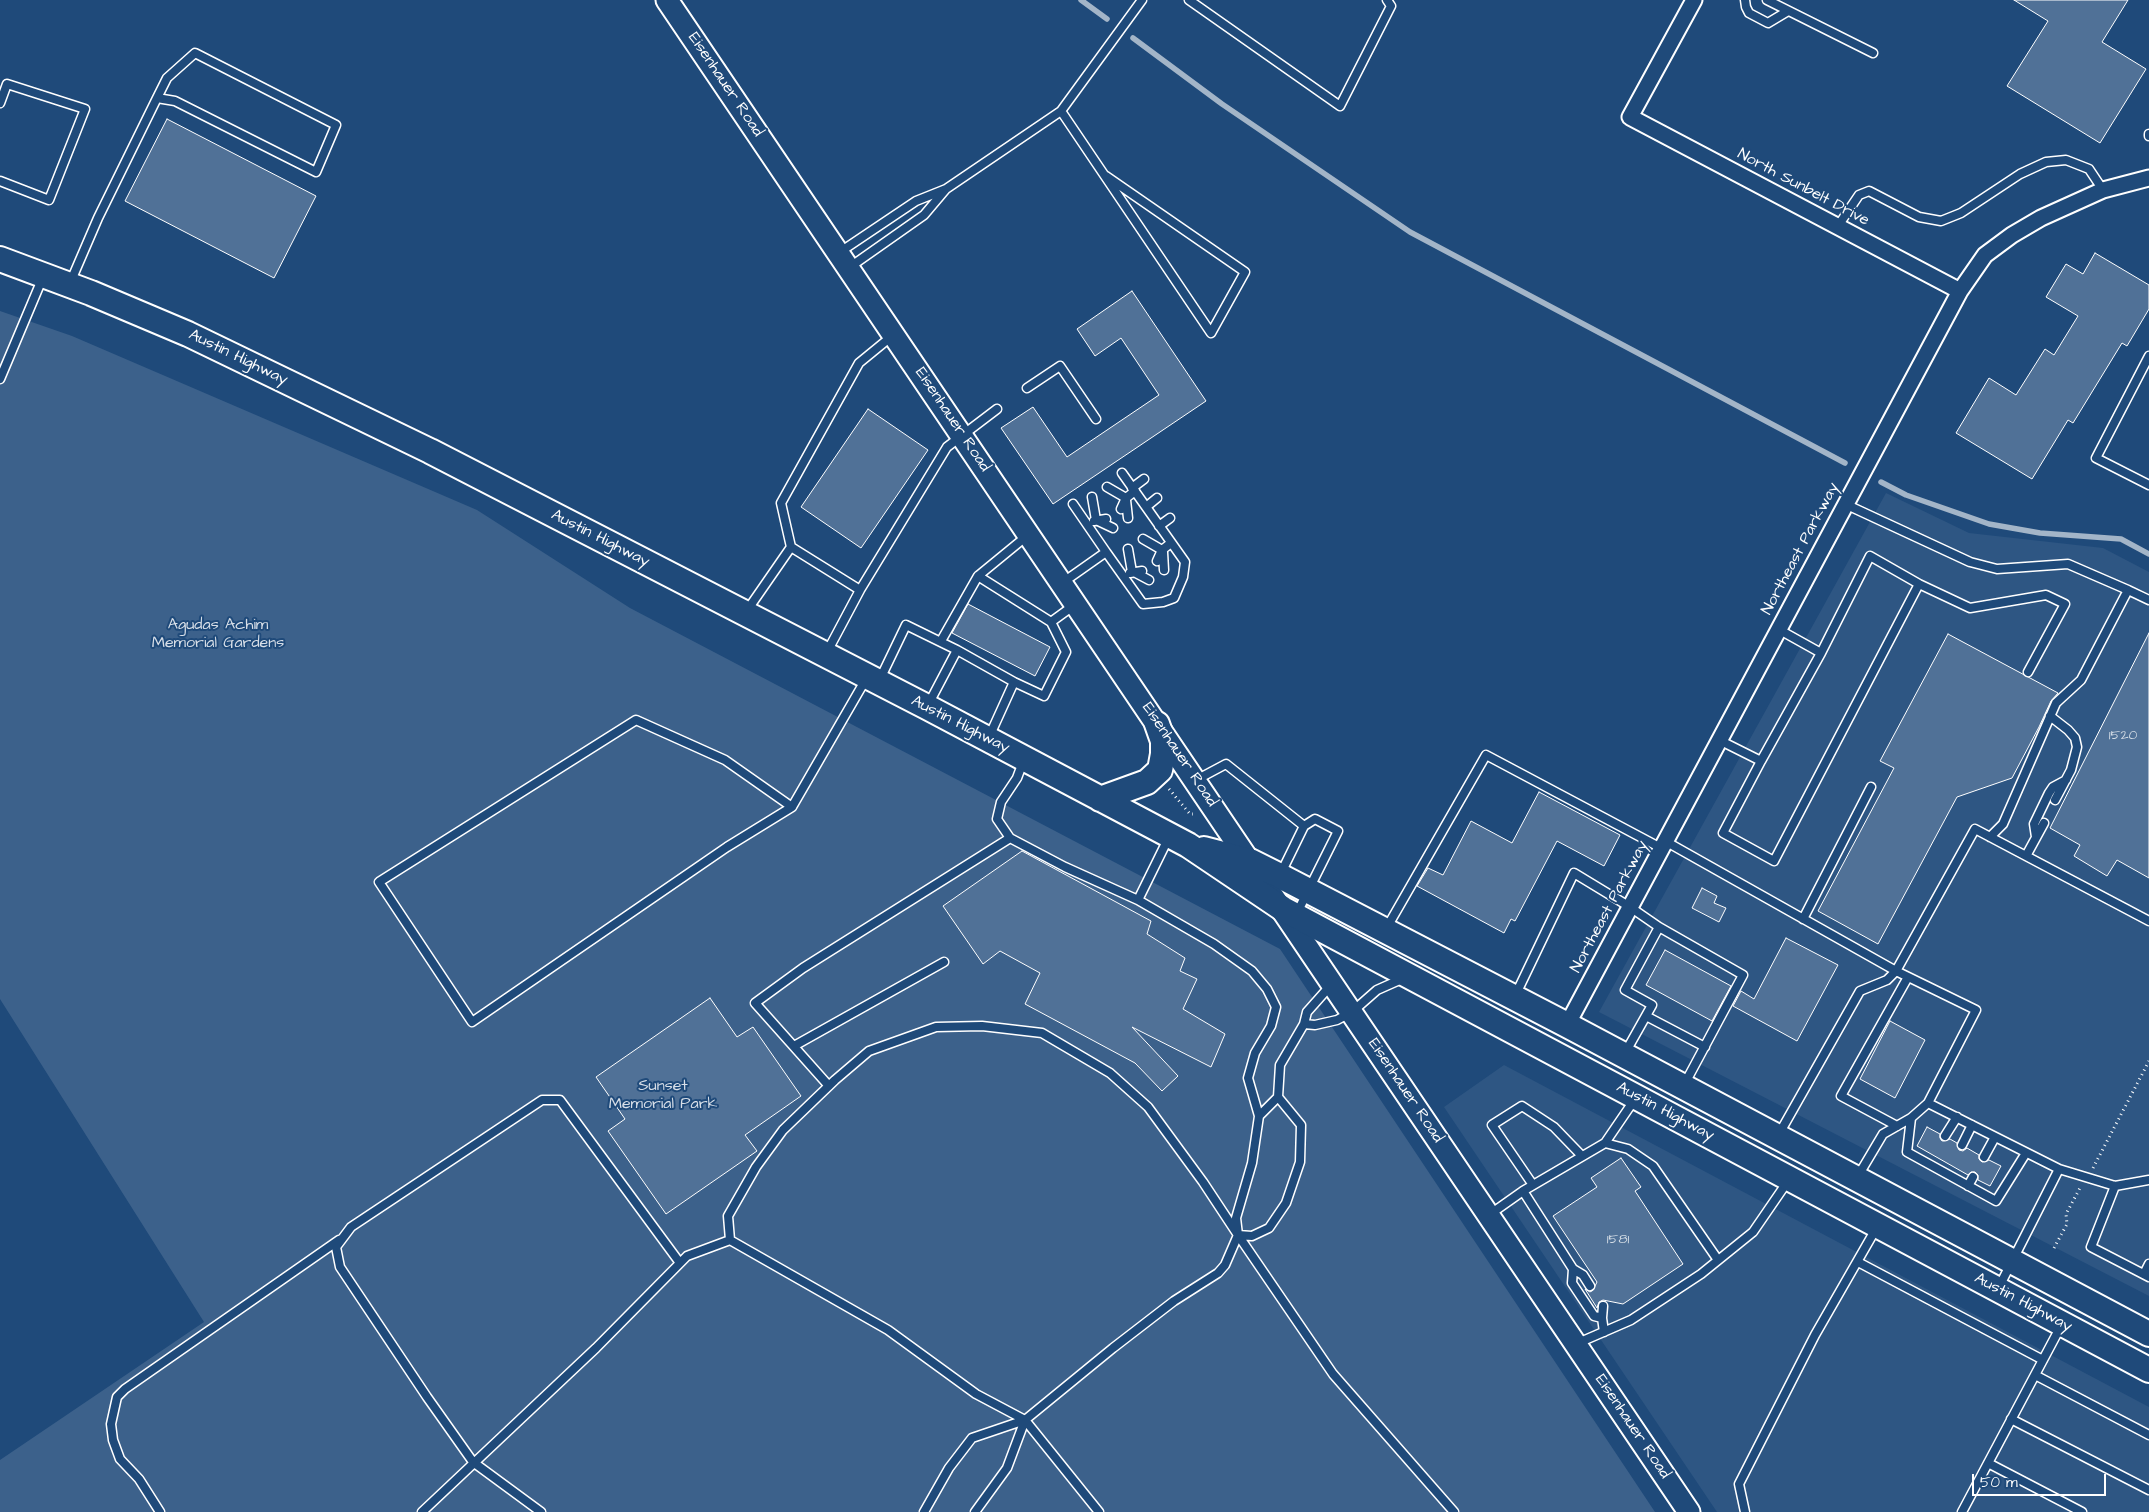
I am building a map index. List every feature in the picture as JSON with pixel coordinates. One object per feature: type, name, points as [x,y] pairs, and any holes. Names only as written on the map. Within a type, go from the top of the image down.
[{"type":"main road","name":"Eisenhauer Road","points":[[667,0],[1250,861],[1289,912],[1332,983],[1689,1512]]},
{"type":"main road","name":"Austin Highway","points":[[0,259],[188,334],[430,451],[927,707],[1179,840],[1289,912],[2149,1370]]},
{"type":"main road","points":[[1100,799],[1147,782],[1160,770],[1163,741],[1157,724]]},
{"type":"main road","name":"Austin Highway","points":[[1179,840],[1250,861],[1280,876],[1514,997],[2149,1334]]},
{"type":"main road","points":[[2062,1324],[2073,1313],[2083,1309],[2149,1344]]},
{"type":"street","name":"North Sunbelt Drive","points":[[1694,0],[1630,117],[1960,291]]},
{"type":"street","name":"Northeast Parkway","points":[[1567,1025],[1960,291],[1985,255],[2012,235],[2041,218],[2103,190],[2149,178]]},
{"type":"lane","points":[[843,261],[916,201],[946,189],[1061,111],[1142,0]]},
{"type":"lane","points":[[1189,0],[1340,106],[1391,6],[1387,0]]},
{"type":"lane","points":[[1745,0],[1749,13],[1768,23],[1788,11]]},
{"type":"lane","points":[[1767,0],[1873,53]]},
{"type":"lane","points":[[69,285],[98,218],[157,98],[167,78],[195,53],[336,125],[316,172],[175,101],[157,98]]},
{"type":"lane","points":[[0,103],[7,84],[85,109],[49,200],[0,181]]},
{"type":"lane","points":[[1061,111],[1210,334],[1245,272],[1106,176]]},
{"type":"lane","points":[[1838,226],[1859,195],[1869,190],[1918,216],[1941,221],[1961,213],[2020,174],[2046,162],[2066,160],[2089,169],[2103,190]]},
{"type":"lane","points":[[843,261],[924,215],[946,189]]},
{"type":"lane","points":[[0,379],[44,275]]},
{"type":"lane","points":[[860,590],[791,547],[781,503],[859,363],[894,335]]},
{"type":"lane","points":[[2149,356],[2096,458],[2149,485]]},
{"type":"lane","points":[[1027,388],[1060,366],[1096,419]]},
{"type":"lane","points":[[826,655],[860,590],[947,447],[997,409]]},
{"type":"lane","points":[[1073,504],[1143,604],[1163,602],[1174,598],[1183,577],[1185,562],[1122,473]]},
{"type":"lane","points":[[1121,509],[1126,498],[1144,479]]},
{"type":"lane","points":[[1106,487],[1126,498]]},
{"type":"lane","points":[[1092,497],[1096,520]]},
{"type":"lane","points":[[1114,498],[1126,498]]},
{"type":"lane","points":[[1126,498],[1128,518]]},
{"type":"lane","points":[[1146,507],[1157,498]]},
{"type":"lane","points":[[1845,504],[1970,562],[1997,569],[2068,564],[2149,600]]},
{"type":"lane","points":[[1096,520],[1100,508]]},
{"type":"lane","points":[[1088,525],[1096,520],[1106,518]]},
{"type":"lane","points":[[1159,526],[1170,518]]},
{"type":"lane","points":[[1096,520],[1113,528]]},
{"type":"lane","points":[[941,641],[978,576],[1029,534]]},
{"type":"lane","points":[[1143,539],[1162,550]]},
{"type":"lane","points":[[1157,561],[1162,550],[1171,543]]},
{"type":"lane","points":[[745,614],[791,547]]},
{"type":"lane","points":[[1128,549],[1132,572]]},
{"type":"lane","points":[[1150,550],[1162,550]]},
{"type":"lane","points":[[1162,550],[1164,570]]},
{"type":"lane","points":[[1062,583],[1106,552]]},
{"type":"lane","points":[[1919,584],[1774,861],[1723,832],[1821,652],[1870,556],[1919,584],[1970,608],[2046,595],[2065,604],[2028,672]]},
{"type":"lane","points":[[1132,572],[1136,560]]},
{"type":"lane","points":[[1124,577],[1132,572],[1142,571]]},
{"type":"lane","points":[[1132,572],[1149,580]]},
{"type":"lane","points":[[792,806],[725,760],[636,720],[379,882],[472,1022],[727,847],[792,806],[906,625],[941,641],[1014,682],[1044,696],[1066,652],[1051,622],[978,576]]},
{"type":"lane","points":[[1990,837],[2003,824],[2056,703],[2081,680],[2128,590]]},
{"type":"lane","points":[[1051,622],[1076,604]]},
{"type":"lane","points":[[1778,629],[1821,652]]},
{"type":"lane","points":[[927,707],[956,650]]},
{"type":"lane","points":[[988,739],[1014,682]]},
{"type":"lane","points":[[2050,716],[2075,738],[2077,747],[2076,757],[2055,800]]},
{"type":"lane","points":[[1719,740],[1761,761]]},
{"type":"lane","points":[[1384,930],[1486,755],[1803,918],[1896,971],[1976,1010],[1928,1103],[1911,1118],[1883,1134],[1856,1178]]},
{"type":"lane","points":[[924,1512],[949,1468],[972,1438],[1025,1420],[1174,1301],[1218,1273],[1225,1265],[1238,1235],[1236,1218],[1252,1163],[1259,1116],[1248,1078],[1254,1053],[1271,1026],[1276,1007],[1267,989],[1252,971],[1214,944],[1138,900],[1065,867],[1010,838],[997,819],[1002,802],[1017,778],[1024,758]]},
{"type":"lane","points":[[1196,780],[1226,764],[1304,826]]},
{"type":"lane","points":[[2036,836],[2034,824],[2049,793],[2058,783],[2066,780]]},
{"type":"lane","points":[[1803,918],[1871,787]]},
{"type":"lane","points":[[1280,876],[1304,826],[1314,819],[1338,831],[1307,891],[1289,912]]},
{"type":"lane","points":[[2026,856],[2044,823]]},
{"type":"lane","points":[[1778,1137],[1860,991],[1887,980],[1896,971],[1975,829],[2149,922]]},
{"type":"lane","points":[[829,1086],[755,1003],[803,968],[1010,838]]},
{"type":"lane","points":[[1138,900],[1179,840]]},
{"type":"lane","points":[[1514,997],[1574,873],[1630,907],[1658,927],[1743,975],[1684,1087]]},
{"type":"lane","points":[[1624,1055],[1652,1005],[1625,990],[1658,927]]},
{"type":"lane","points":[[794,1046],[944,962]]},
{"type":"lane","points":[[1304,1024],[1326,1024],[1352,1012],[1377,990],[1409,976]]},
{"type":"lane","points":[[1897,1126],[1840,1096],[1908,976]]},
{"type":"lane","points":[[1259,1116],[1278,1097],[1280,1065],[1304,1024],[1307,1012],[1332,983]]},
{"type":"lane","points":[[1646,1016],[1704,1047]]},
{"type":"lane","points":[[730,1240],[728,1216],[756,1168],[783,1130],[869,1051],[936,1027],[982,1026],[1042,1033],[1110,1073],[1148,1107],[1203,1182],[1334,1374],[1454,1512]]},
{"type":"lane","points":[[1238,1235],[1252,1236],[1269,1228],[1286,1203],[1300,1162],[1302,1125],[1278,1097]]},
{"type":"lane","points":[[1489,1216],[1523,1191],[1605,1142],[1636,1097]]},
{"type":"lane","points":[[541,1512],[473,1462],[340,1267],[336,1247],[351,1227],[542,1100],[560,1100],[680,1263]]},
{"type":"lane","points":[[1928,1103],[2060,1169],[2115,1186],[2149,1180]]},
{"type":"lane","points":[[1533,1185],[1492,1125],[1522,1106],[1554,1127],[1582,1156]]},
{"type":"lane","points":[[1945,1136],[1957,1117]]},
{"type":"lane","points":[[1911,1118],[1907,1152],[1996,1201],[2026,1153]]},
{"type":"lane","points":[[1962,1145],[1972,1125]]},
{"type":"lane","points":[[1984,1157],[1995,1137]]},
{"type":"lane","points":[[1605,1142],[1628,1149],[1653,1166],[1718,1260]]},
{"type":"lane","points":[[1930,1165],[1935,1156]]},
{"type":"lane","points":[[1946,1174],[1951,1165]]},
{"type":"lane","points":[[1998,1289],[2060,1169]]},
{"type":"lane","points":[[1968,1186],[1973,1177]]},
{"type":"lane","points":[[1576,1344],[1631,1320],[1718,1260],[1753,1232],[1789,1178]]},
{"type":"lane","points":[[2115,1186],[2091,1247],[2146,1276],[2149,1264]]},
{"type":"lane","points":[[1523,1191],[1574,1269],[1583,1276],[1590,1286]]},
{"type":"lane","points":[[1745,1512],[1739,1484],[1815,1335],[1878,1226]]},
{"type":"lane","points":[[160,1512],[139,1479],[120,1460],[113,1440],[111,1424],[117,1397],[125,1389],[345,1236]]},
{"type":"lane","points":[[422,1512],[596,1348],[686,1256],[730,1240],[888,1330],[976,1394],[1025,1420],[1099,1512]]},
{"type":"lane","points":[[1858,1262],[2043,1360]]},
{"type":"lane","points":[[1574,1269],[1572,1282],[1594,1316],[1602,1318]]},
{"type":"lane","points":[[1603,1306],[1604,1332]]},
{"type":"lane","points":[[1972,1512],[1963,1510],[2062,1324]]},
{"type":"lane","points":[[2035,1375],[2149,1435]]},
{"type":"lane","points":[[2011,1419],[2149,1490]]},
{"type":"lane","points":[[975,1512],[1007,1468],[1025,1420]]},
{"type":"lane","points":[[1988,1463],[2078,1511]]},
{"type":"path","points":[[1166,785],[1190,814]]},
{"type":"path","points":[[2093,1169],[2149,1061]]},
{"type":"path","points":[[2054,1248],[2067,1224],[2066,1214],[2080,1188]]},
{"type":"shaded area","points":[[1886,493],[1969,533],[2103,548],[2149,572],[2149,1296],[1599,1012]]},
{"type":"shaded area","points":[[1504,1065],[2149,1407],[2149,1512],[1717,1512],[1444,1107]]},
{"type":"green space","name":"Sunset Memorial Park","points":[[0,311],[72,336],[477,510],[630,608],[1280,949],[1655,1512],[0,1512],[0,1460],[204,1322],[0,999]]},
{"type":"building","points":[[2014,0],[2128,0],[2102,42],[2146,69],[2100,143],[2007,86],[2048,21]]},
{"type":"building","points":[[167,119],[316,196],[274,278],[125,201]]},
{"type":"building","points":[[2095,253],[2149,285],[2149,309],[2127,346],[2122,343],[2073,423],[2068,420],[2032,479],[1956,433],[1989,378],[2016,395],[2045,349],[2054,355],[2078,316],[2046,297],[2066,264],[2083,274]]},
{"type":"building","points":[[1132,291],[1206,401],[1053,504],[1001,428],[1033,407],[1067,457],[1159,395],[1121,338],[1095,356],[1077,329]]},
{"type":"building","points":[[868,409],[928,450],[861,548],[801,507]]},
{"type":"building","points":[[968,604],[1050,647],[1035,676],[952,633]]},
{"type":"building","points":[[2149,633],[2149,878],[2117,860],[2107,876],[2074,856],[2080,845],[2050,828]]},
{"type":"building","points":[[1948,634],[2058,693],[2051,701],[2012,778],[1957,797],[1878,944],[1818,911],[1894,768],[1880,761]]},
{"type":"building","points":[[1539,792],[1620,835],[1604,866],[1557,841],[1515,921],[1511,919],[1504,933],[1417,886],[1428,868],[1443,875],[1471,821],[1512,843]]},
{"type":"building","points":[[1022,851],[1151,921],[1147,934],[1185,958],[1180,971],[1197,979],[1183,1009],[1225,1034],[1211,1067],[1132,1027],[1178,1076],[1162,1091],[1135,1063],[1025,1004],[1040,973],[1000,951],[983,964],[943,906]]},
{"type":"building","points":[[1702,888],[1717,896],[1714,903],[1726,908],[1719,922],[1692,908]]},
{"type":"building","points":[[1786,938],[1838,965],[1797,1041],[1733,1006],[1741,991],[1754,999]]},
{"type":"building","points":[[1665,950],[1731,986],[1712,1021],[1646,985]]},
{"type":"building","points":[[710,998],[737,1037],[753,1027],[801,1096],[745,1135],[757,1151],[666,1214],[608,1131],[625,1119],[596,1077]]},
{"type":"building","points":[[1890,1021],[1925,1040],[1895,1098],[1860,1079]]},
{"type":"building","points":[[1927,1127],[1940,1134],[1942,1141],[1950,1139],[1957,1143],[1959,1150],[1963,1151],[1967,1148],[1979,1155],[1979,1159],[1982,1162],[1989,1160],[2001,1166],[1990,1186],[1978,1180],[1978,1175],[1975,1172],[1971,1172],[1968,1175],[1917,1146]]},
{"type":"building","points":[[1621,1158],[1641,1187],[1635,1191],[1683,1264],[1623,1304],[1603,1300],[1599,1302],[1597,1308],[1585,1289],[1590,1292],[1597,1282],[1553,1216],[1597,1187],[1591,1178]]},
{"type":"waterway","points":[[1081,0],[1107,19]]},
{"type":"waterway","points":[[1133,38],[1222,104],[1410,232],[1845,463]]},
{"type":"waterway","points":[[1881,482],[1906,495],[1989,524],[2040,533],[2121,539],[2149,554]]},
{"type":"park label","name":"Agudas Achim Memorial Gardens","points":[[218,635]]}]
